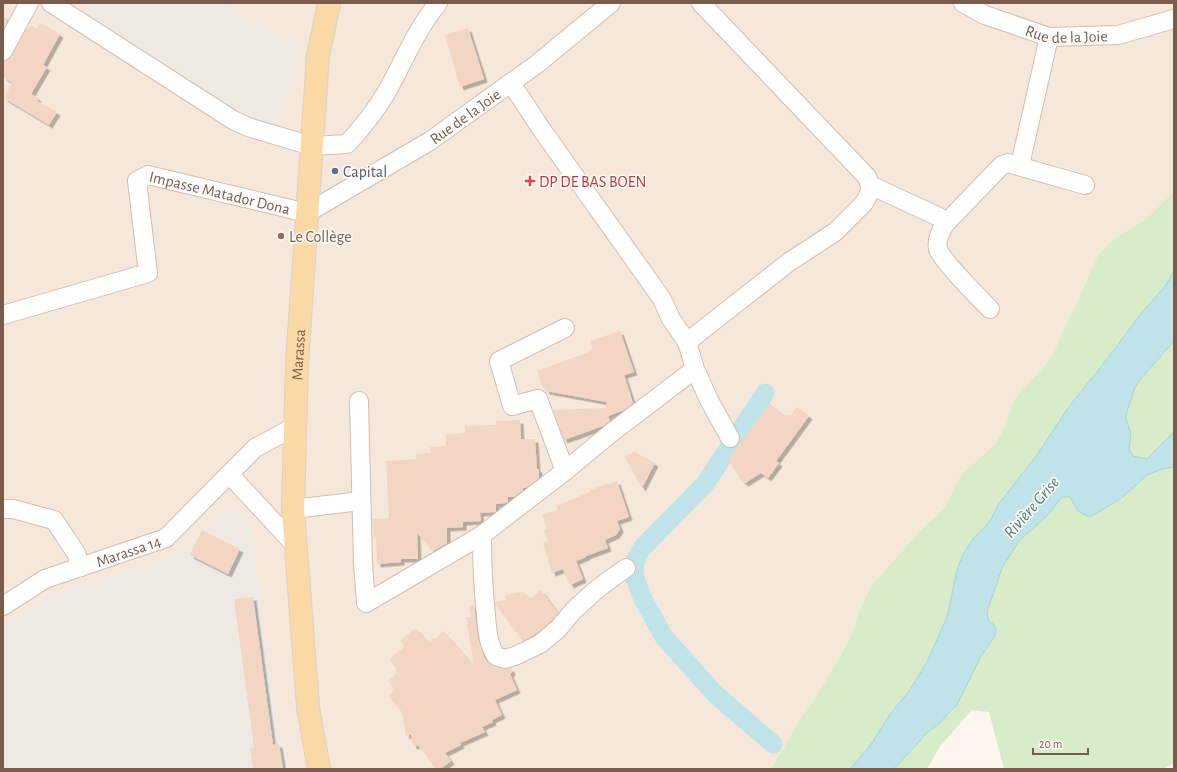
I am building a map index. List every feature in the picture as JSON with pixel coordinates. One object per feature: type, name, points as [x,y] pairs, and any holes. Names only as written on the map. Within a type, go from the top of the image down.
[{"type":"main road","name":"Marassa","points":[[319,769],[308,707],[292,509],[297,363],[318,56],[329,3]]},
{"type":"street","points":[[3,51],[29,3]]},
{"type":"street","points":[[51,3],[233,120],[248,127],[312,146],[347,144],[366,123],[385,93],[427,16],[438,3]]},
{"type":"street","name":"Rue de la Joie","points":[[307,213],[430,141],[537,64],[611,3]]},
{"type":"street","points":[[687,342],[789,262],[835,232],[864,203],[869,194],[870,185],[867,177],[701,3]]},
{"type":"street","name":"Rue de la Joie","points":[[963,3],[985,15],[1049,37],[1118,35],[1174,20]]},
{"type":"street","points":[[1020,165],[1049,37]]},
{"type":"street","points":[[511,83],[542,130],[662,300],[671,320],[687,342],[695,368],[730,438]]},
{"type":"street","points":[[990,309],[945,260],[938,250],[938,239],[941,230],[946,223],[1002,165],[1008,163],[1020,165],[1085,184]]},
{"type":"street","name":"Impasse Matador Dona","points":[[3,315],[148,273],[137,181],[148,175],[307,213]]},
{"type":"street","points":[[870,185],[939,217],[946,223]]},
{"type":"street","points":[[565,471],[538,399],[512,406],[499,361],[566,328]]},
{"type":"street","points":[[359,401],[363,563],[366,603],[482,535],[695,368]]},
{"type":"street","name":"Marassa 14","points":[[3,606],[45,580],[166,538],[255,448],[294,427]]},
{"type":"street","points":[[229,474],[295,545]]},
{"type":"street","points":[[292,509],[361,501]]},
{"type":"street","points":[[3,509],[13,509],[54,520],[76,553],[81,567]]},
{"type":"street","points":[[482,535],[482,583],[488,635],[492,649],[496,656],[505,659],[540,644],[558,629],[574,610],[597,589],[626,568]]},
{"type":"shaded area","points":[[3,3],[89,3],[84,19],[301,45],[219,3],[1174,3],[1174,191],[1146,219],[1114,239],[1065,326],[1055,350],[1044,366],[1013,401],[1006,425],[995,444],[960,476],[944,509],[923,528],[870,587],[857,617],[852,634],[838,660],[770,769],[289,769],[278,728],[229,508],[176,555],[44,597],[3,627]]},
{"type":"shaded area","points":[[89,3],[219,3],[301,45],[280,129],[235,116],[84,19]]},
{"type":"shaded area","points":[[229,508],[250,518],[278,728],[289,769],[3,769],[3,627],[44,597],[176,555]]},
{"type":"green space","points":[[1174,191],[1174,271],[1166,285],[1143,311],[1068,408],[1039,452],[998,505],[990,521],[973,539],[963,554],[957,570],[947,617],[927,662],[910,690],[890,714],[872,743],[850,769],[770,769],[838,660],[852,634],[857,617],[870,587],[923,528],[944,509],[960,476],[995,444],[1006,425],[1013,401],[1044,366],[1055,350],[1098,255],[1114,239],[1146,219]]},
{"type":"green space","points":[[1174,341],[1174,432],[1147,459],[1133,456],[1129,449],[1131,434],[1126,419],[1129,403],[1139,381]]},
{"type":"green space","points":[[1174,467],[1174,763],[1163,769],[1004,769],[989,712],[972,710],[941,745],[927,769],[894,769],[928,732],[953,711],[980,658],[995,636],[993,624],[988,620],[987,612],[1002,568],[1019,541],[1048,515],[1062,497],[1070,497],[1078,511],[1096,514],[1123,497],[1147,475],[1162,469]]},
{"type":"water","name":"Rivière Grise","points":[[1174,271],[1174,341],[1139,381],[1127,411],[1126,419],[1131,434],[1129,449],[1133,456],[1147,459],[1174,432],[1174,467],[1162,469],[1147,475],[1123,497],[1089,517],[1078,511],[1070,497],[1062,497],[1048,515],[1019,541],[1002,568],[987,612],[988,620],[996,629],[995,636],[980,658],[957,705],[941,722],[928,732],[894,769],[850,769],[872,743],[890,714],[910,690],[927,662],[947,617],[957,570],[963,554],[973,539],[990,521],[998,505],[1039,452],[1068,408],[1143,311],[1166,285]]},
{"type":"building","points":[[3,16],[8,19],[3,29]]},
{"type":"building","points":[[40,23],[60,34],[43,65],[47,67],[31,94],[38,98],[37,101],[57,112],[49,125],[4,98],[12,83],[3,77],[3,61],[8,60],[12,56],[27,28],[29,29],[31,25],[37,29]]},
{"type":"building","points":[[468,28],[484,79],[460,87],[445,35]]},
{"type":"building","points":[[620,331],[634,372],[624,375],[633,403],[624,410],[608,416],[610,421],[603,426],[564,440],[553,410],[606,409],[606,402],[546,391],[545,387],[543,388],[537,371],[589,352],[588,350],[593,348],[590,341]]},
{"type":"building","points":[[770,404],[786,416],[788,414],[790,416],[797,407],[809,416],[776,461],[779,463],[768,478],[761,473],[745,483],[740,479],[728,459]]},
{"type":"building","points":[[520,420],[521,439],[535,439],[539,478],[526,488],[523,488],[523,490],[514,497],[508,497],[508,502],[496,504],[495,512],[480,513],[481,521],[463,522],[463,527],[447,528],[447,543],[433,551],[417,533],[418,559],[401,559],[401,562],[377,564],[376,537],[374,537],[373,519],[389,518],[386,461],[416,459],[416,454],[431,453],[430,447],[446,446],[446,435],[465,433],[465,426],[496,425],[496,421]]},
{"type":"building","points":[[635,452],[655,463],[642,488],[624,456]]},
{"type":"building","points":[[617,481],[629,517],[617,521],[620,529],[616,535],[605,540],[608,548],[576,561],[583,579],[570,585],[563,569],[552,573],[543,543],[548,541],[544,530],[547,529],[542,515],[558,510],[556,506],[590,492],[590,490]]},
{"type":"building","points":[[202,530],[240,549],[228,574],[190,555]]},
{"type":"building","points":[[541,590],[558,613],[551,622],[534,635],[523,641],[495,602],[506,600],[505,595],[523,592],[530,599]]},
{"type":"building","points":[[253,597],[273,745],[279,744],[283,769],[253,769],[250,749],[254,748],[234,599]]},
{"type":"building","points":[[469,605],[474,605],[478,638],[484,657],[487,662],[493,666],[502,669],[511,668],[512,672],[510,674],[517,690],[495,700],[502,715],[492,720],[493,722],[482,727],[485,732],[460,743],[461,745],[445,753],[451,761],[440,769],[436,769],[418,745],[413,746],[411,734],[406,736],[402,712],[388,696],[395,690],[388,681],[397,673],[395,671],[397,669],[389,660],[405,646],[400,641],[415,628],[429,642],[434,638],[436,639],[443,631],[474,666],[466,617],[471,617]]},
{"type":"waterway","points":[[765,393],[705,484],[642,548],[635,561],[634,576],[643,599],[664,637],[715,694],[773,744]]},
{"type":"place","name":"Capital","points":[[335,171]]},
{"type":"place","name":"DP DE BAS BOEN","points":[[530,181]]},
{"type":"place","name":"Le Collège","points":[[281,236]]}]
